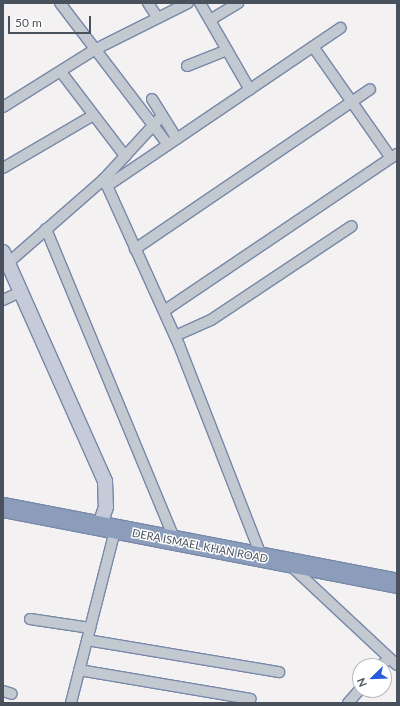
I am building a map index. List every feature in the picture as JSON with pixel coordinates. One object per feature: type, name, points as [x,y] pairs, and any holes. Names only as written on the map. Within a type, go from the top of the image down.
[{"type":"highway","name":"DERA ISMAEL KHAN ROAD","points":[[3,507],[397,583]]},
{"type":"street","points":[[60,3],[94,50],[168,145]]},
{"type":"street","points":[[148,3],[157,17]]},
{"type":"street","points":[[3,107],[94,50],[157,17],[188,3]]},
{"type":"street","points":[[200,3],[250,90]]},
{"type":"street","points":[[210,20],[238,3]]},
{"type":"street","points":[[71,703],[90,628],[107,528],[105,481],[5,257],[46,229],[105,182],[168,145],[314,48],[340,28]]},
{"type":"street","points":[[164,312],[394,156],[351,101],[314,48]]},
{"type":"street","points":[[187,66],[227,50]]},
{"type":"street","points":[[60,72],[92,116],[125,156]]},
{"type":"street","points":[[135,249],[370,89]]},
{"type":"street","points":[[152,99],[160,118],[176,139]]},
{"type":"street","points":[[3,168],[92,116]]},
{"type":"street","points":[[105,182],[125,156],[160,118]]},
{"type":"street","points":[[105,182],[175,336],[262,558]]},
{"type":"street","points":[[175,336],[211,320],[352,226]]},
{"type":"street","points":[[46,229],[175,541]]},
{"type":"street","points":[[3,300],[20,292]]},
{"type":"street","points":[[288,562],[389,658]]},
{"type":"street","points":[[30,620],[90,628]]},
{"type":"street","points":[[87,640],[279,672]]},
{"type":"street","points":[[80,670],[251,699]]}]
